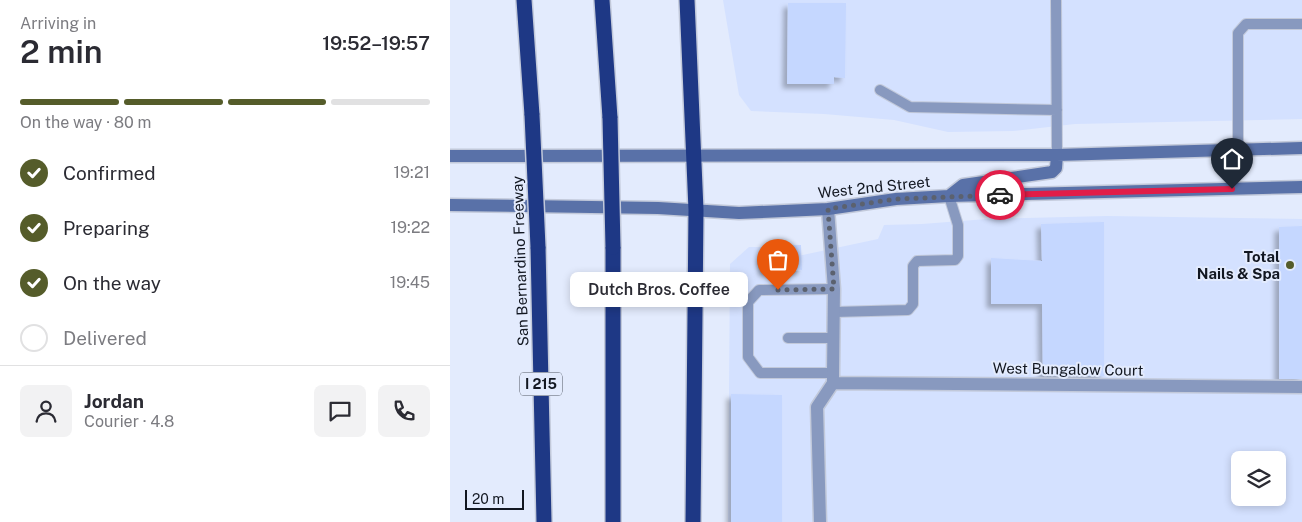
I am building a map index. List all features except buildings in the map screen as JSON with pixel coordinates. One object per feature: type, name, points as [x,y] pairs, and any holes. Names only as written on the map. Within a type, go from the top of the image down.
[{"type":"highway","name":"San Bernardino Freeway","points":[[524,0],[538,247],[544,522]]},
{"type":"highway","points":[[602,0],[610,118],[614,247],[613,522]]},
{"type":"highway","points":[[687,0],[696,210],[693,522]]},
{"type":"main road","name":"West 2nd Street","points":[[450,156],[1057,155],[1302,148]]},
{"type":"main road","points":[[949,196],[964,184],[1052,172],[1056,168],[1057,155]]},
{"type":"main road","name":"West 2nd Street","points":[[450,205],[658,208],[739,213],[828,209],[896,199],[949,196],[1302,187]]},
{"type":"street","points":[[820,522],[817,407],[833,378],[834,289],[828,209]]},
{"type":"street","name":"West Bungalow Court","points":[[833,378],[1302,387]]},
{"type":"lane","points":[[1056,0],[1057,155]]},
{"type":"lane","points":[[1238,150],[1238,32],[1246,24],[1302,24]]},
{"type":"lane","points":[[880,90],[910,107],[1057,110]]},
{"type":"lane","points":[[834,312],[908,310],[913,304],[913,266],[917,261],[955,260],[958,256],[958,226],[949,196]]},
{"type":"lane","points":[[833,378],[760,373],[748,358],[748,302],[760,290],[834,289]]},
{"type":"lane","points":[[788,338],[834,338]]},
{"type":"shaded area","points":[[723,0],[1302,0],[1302,119],[1075,124],[1013,131],[948,132],[894,120],[824,114],[751,111],[739,95]]},
{"type":"shaded area","points":[[1107,216],[1302,219],[1302,522],[728,522],[730,264],[749,247],[783,247],[798,256],[878,239],[884,225],[987,219]]},
{"type":"way so far","points":[[778,290],[834,289],[828,209],[896,199],[1000,195]]},
{"type":"place","name":"Total Nails & Spa","points":[[1290,265]]},
{"type":"place","name":"Dutch Bros. Coffee","points":[[778,290]]},
{"type":"route","points":[[1000,195],[1232,189]]}]
